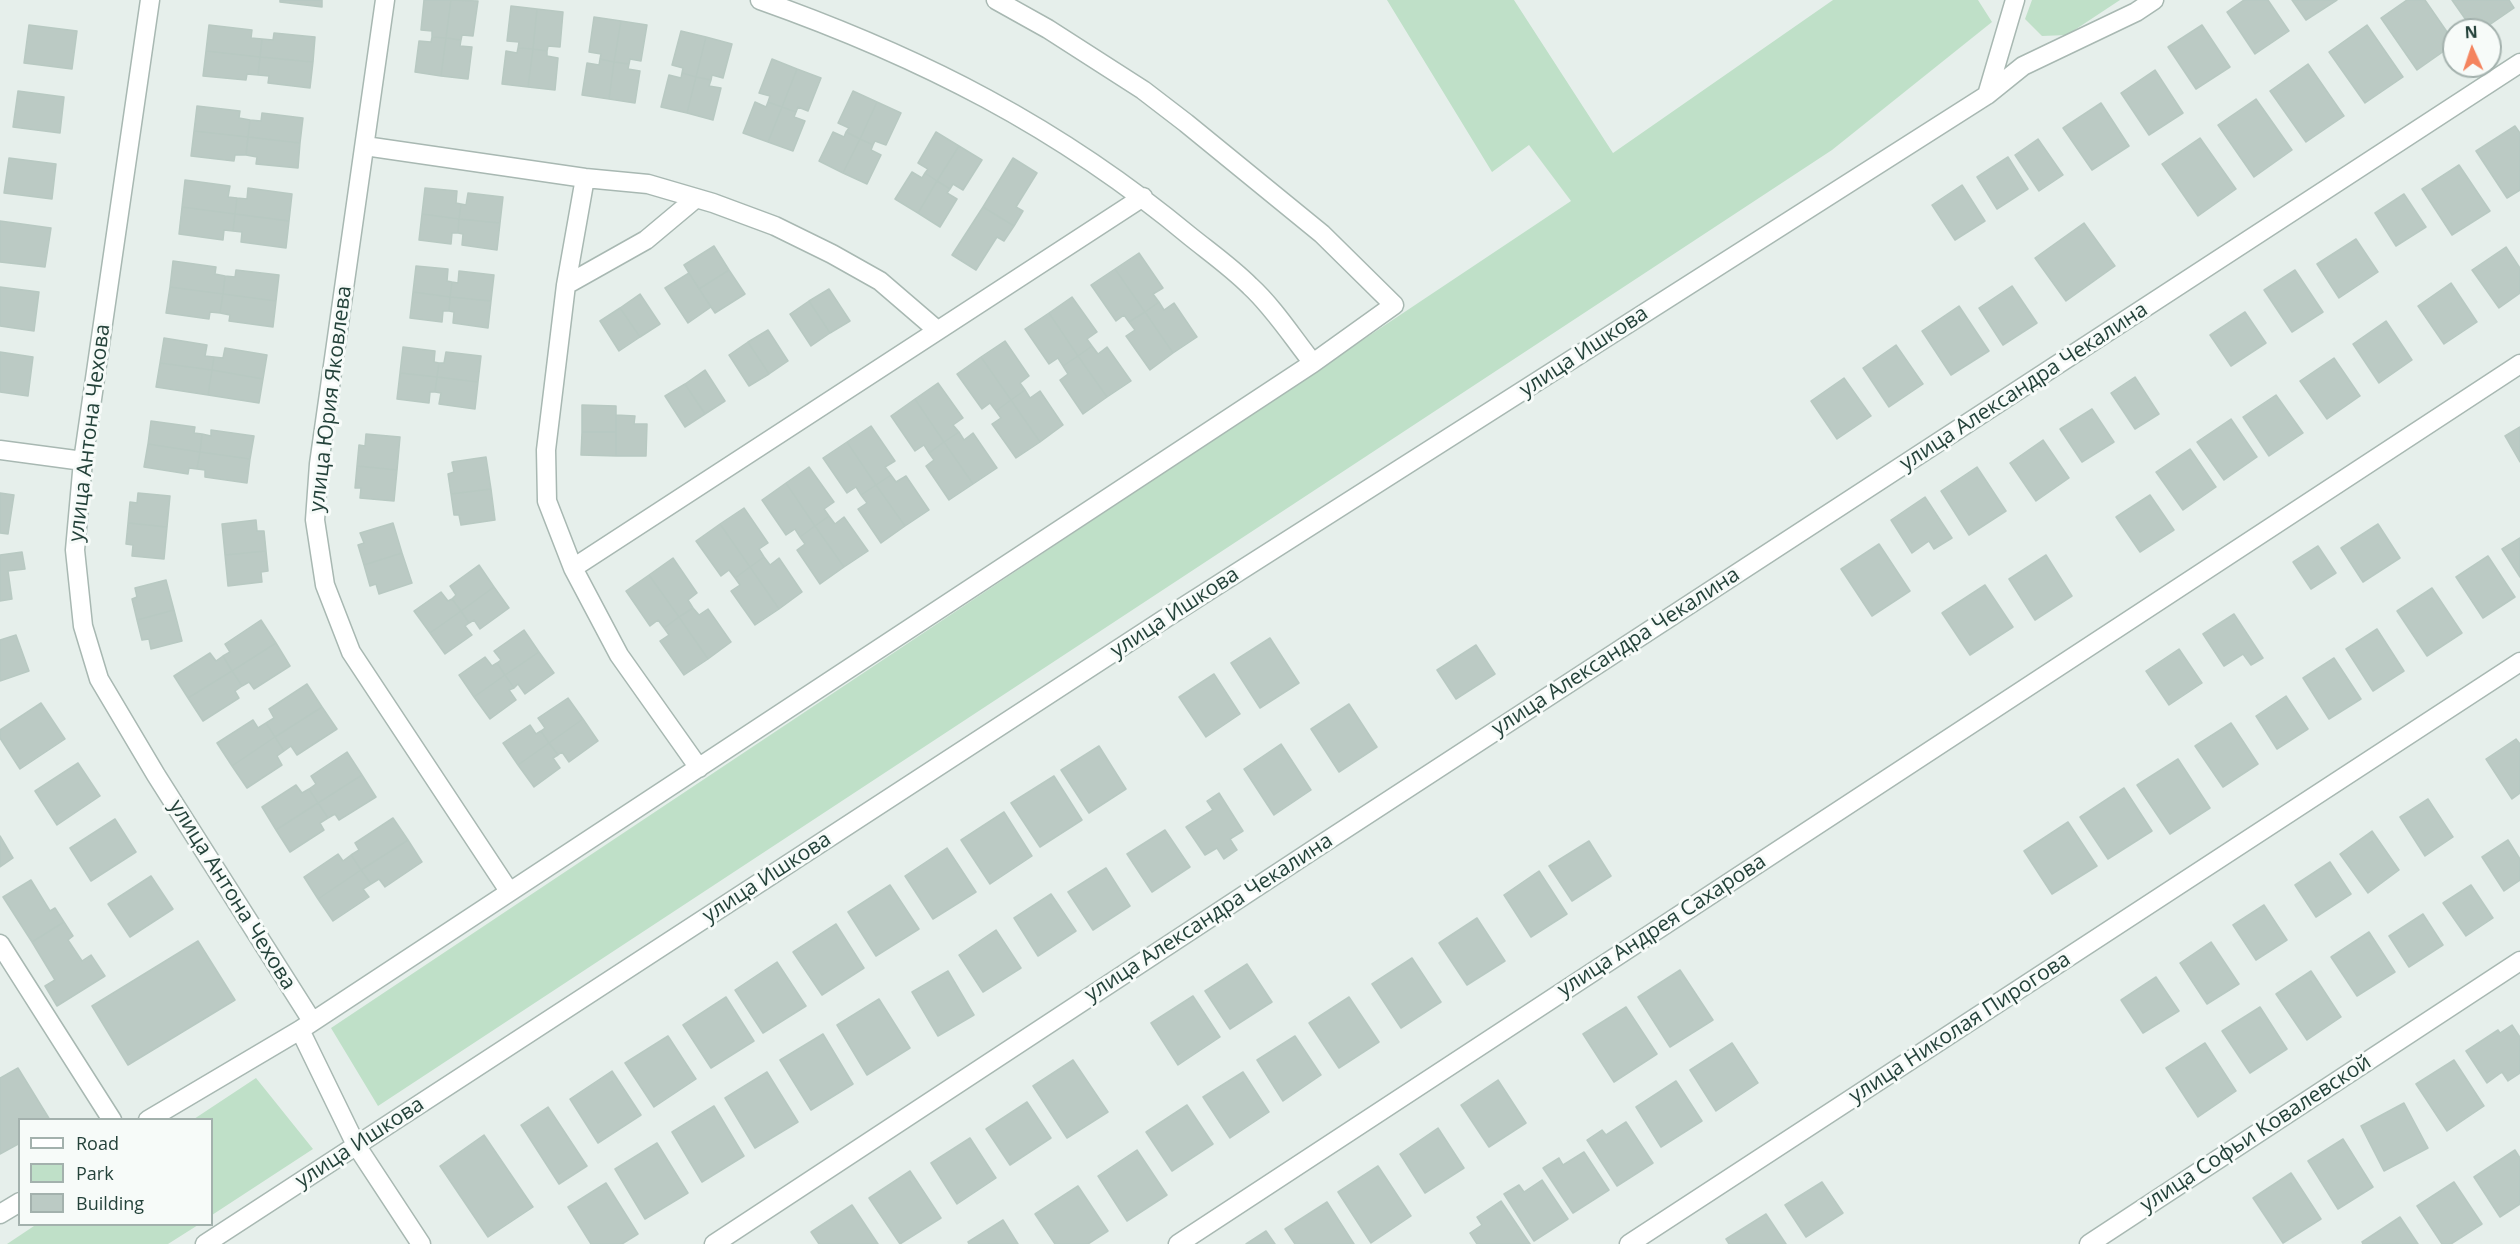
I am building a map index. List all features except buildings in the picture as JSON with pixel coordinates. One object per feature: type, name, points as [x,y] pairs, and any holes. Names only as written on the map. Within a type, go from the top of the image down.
[{"type":"street","name":"улица Антона Чехова","points":[[150,0],[82,461],[75,550],[83,626],[99,679],[306,1026],[356,1146],[421,1244]]},
{"type":"street","name":"улица Юрия Яковлева","points":[[385,0],[319,464],[315,520],[325,585],[351,652],[509,891]]},
{"type":"street","points":[[760,0],[901,54],[973,90],[1051,135],[1143,197],[1251,287],[1313,363]]},
{"type":"street","points":[[150,1118],[306,1026],[1313,363],[1394,305],[1322,234],[1143,90],[1047,29],[996,0]]},
{"type":"street","points":[[1987,95],[2015,0]]},
{"type":"street","name":"улица Ишкова","points":[[206,1244],[1159,623],[1987,95],[2023,66],[2136,12],[2154,0]]},
{"type":"street","name":"улица Александра Чекалина","points":[[714,1244],[1322,844],[2520,63]]},
{"type":"street","points":[[364,146],[585,178],[648,184],[713,203],[776,226],[880,281],[937,330]]},
{"type":"street","points":[[585,178],[566,285],[546,450],[547,501],[573,568],[619,655],[699,768]]},
{"type":"street","points":[[573,568],[1143,197]]},
{"type":"street","points":[[566,285],[646,240],[696,199]]},
{"type":"street","name":"улица Андрея Сахарова","points":[[1178,1244],[2520,364]]},
{"type":"street","points":[[0,450],[82,461]]},
{"type":"street","name":"улица Николая Пирогова","points":[[1629,1244],[2520,662]]},
{"type":"street","points":[[0,944],[111,1118]]},
{"type":"street","name":"улица Софьи Ковалевской","points":[[2089,1244],[2520,961]]},
{"type":"street","points":[[0,1214],[18,1203]]},
{"type":"green space","points":[[1387,0],[1514,0],[1613,153],[1833,0],[1978,0],[1992,22],[1832,150],[378,1106],[331,1028],[1571,201],[1529,145],[1492,172]]},
{"type":"green space","points":[[2032,0],[2120,0],[2067,35],[2042,36],[2025,19]]},
{"type":"green space","points":[[256,1078],[313,1149],[213,1214],[213,1118],[196,1118]]},
{"type":"green space","points":[[34,1226],[196,1226],[168,1244],[7,1244]]}]
